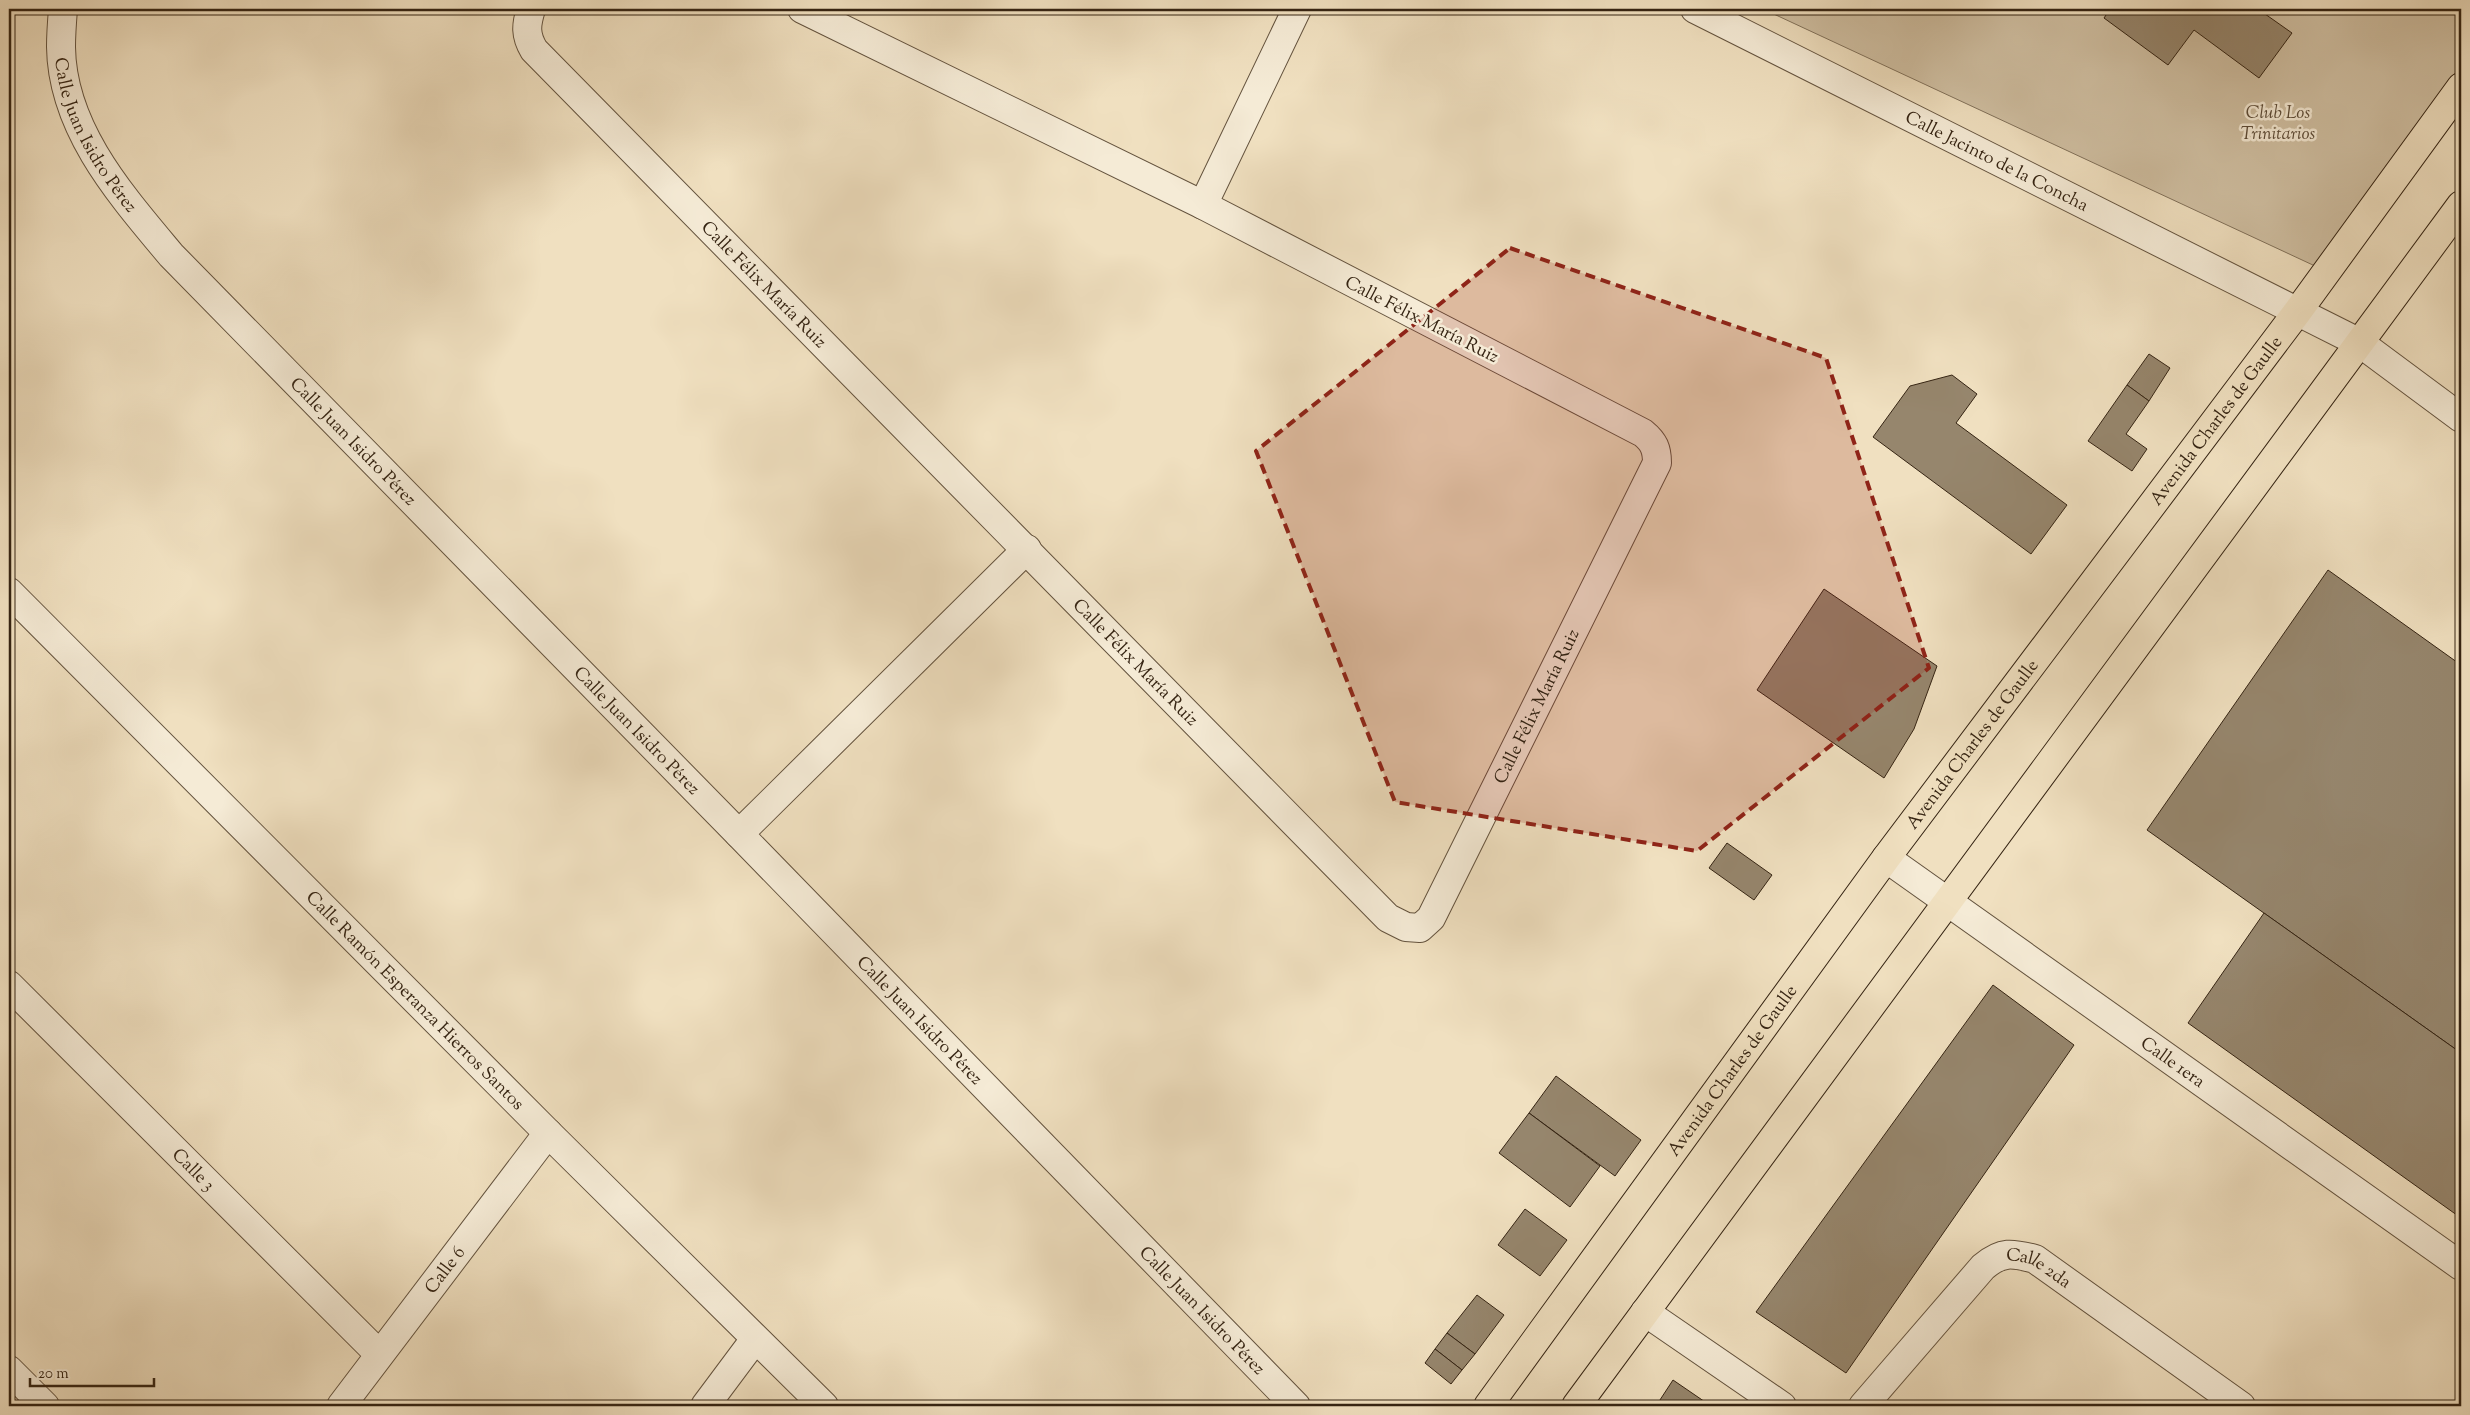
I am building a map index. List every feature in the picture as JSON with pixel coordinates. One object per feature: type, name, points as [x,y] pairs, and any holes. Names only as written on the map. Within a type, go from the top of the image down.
[{"type":"main road","name":"Avenida Charles de Gaulle","points":[[1488,1406],[1886,858],[2298,311],[2461,87]]},
{"type":"main road","points":[[1576,1406],[2461,205]]},
{"type":"street","name":"Calle Juan Isidro Pérez","points":[[63,9],[61,48],[66,88],[86,142],[126,201],[178,262],[1296,1406]]},
{"type":"street","name":"Calle Félix María Ruiz","points":[[531,9],[526,25],[527,38],[534,50],[1388,918],[1406,927],[1420,928],[1431,918],[1657,463],[1657,452],[1652,441],[1642,433],[1203,205],[802,9]]},
{"type":"street","points":[[1203,205],[1297,9]]},
{"type":"street","name":"Calle Jacinto de la Concha","points":[[1695,9],[2360,343],[2461,418]]},
{"type":"street","points":[[739,834],[1027,549]]},
{"type":"street","name":"Calle Ramón Esperanza Hierros Santos","points":[[9,592],[548,1133],[824,1406]]},
{"type":"street","name":"Calle 1era","points":[[1886,858],[2461,1266]]},
{"type":"street","name":"Calle 3","points":[[9,985],[380,1354]]},
{"type":"street","name":"Calle 6","points":[[342,1406],[548,1133]]},
{"type":"street","name":"Calle 2da","points":[[1863,1406],[1983,1267],[1995,1257],[2014,1253],[2035,1259],[2241,1406]]},
{"type":"street","points":[[1645,1312],[1782,1406]]},
{"type":"street","points":[[705,1406],[755,1338]]},
{"type":"street","points":[[9,1370],[45,1406]]},
{"type":"highlighted area","points":[[1510,248],[1826,358],[1929,668],[1697,851],[1395,802],[1256,451]]},
{"type":"green space","name":"Club Los Trinitarios","points":[[1763,9],[2461,9],[2461,65],[2315,266]]},
{"type":"building","points":[[2110,9],[2258,9],[2292,33],[2259,78],[2194,30],[2168,65],[2104,18]]},
{"type":"building","points":[[2149,354],[2170,368],[2149,401],[2127,385]]},
{"type":"building","points":[[1952,375],[1977,394],[1956,423],[2067,505],[2031,554],[1873,437],[1910,386]]},
{"type":"building","points":[[2127,385],[2149,401],[2126,434],[2147,449],[2132,471],[2088,441]]},
{"type":"building","points":[[2328,570],[2461,665],[2461,1053],[2147,830]]},
{"type":"building","points":[[1824,589],[1937,666],[1914,729],[1884,778],[1757,690]]},
{"type":"building","points":[[1727,843],[1772,875],[1754,900],[1709,868]]},
{"type":"building","points":[[2264,913],[2461,1053],[2461,1218],[2188,1023]]},
{"type":"building","points":[[1993,985],[2074,1045],[1846,1373],[1756,1312]]},
{"type":"building","points":[[1556,1076],[1641,1140],[1615,1176],[1529,1113]]},
{"type":"building","points":[[1529,1113],[1600,1166],[1570,1207],[1499,1153]]},
{"type":"building","points":[[1525,1209],[1567,1240],[1540,1276],[1498,1245]]},
{"type":"building","points":[[1477,1295],[1504,1315],[1475,1354],[1447,1333]]},
{"type":"building","points":[[1447,1333],[1475,1354],[1462,1370],[1435,1349]]},
{"type":"building","points":[[1435,1349],[1462,1370],[1451,1384],[1425,1363]]},
{"type":"building","points":[[1673,1380],[1711,1406],[1656,1406]]}]
